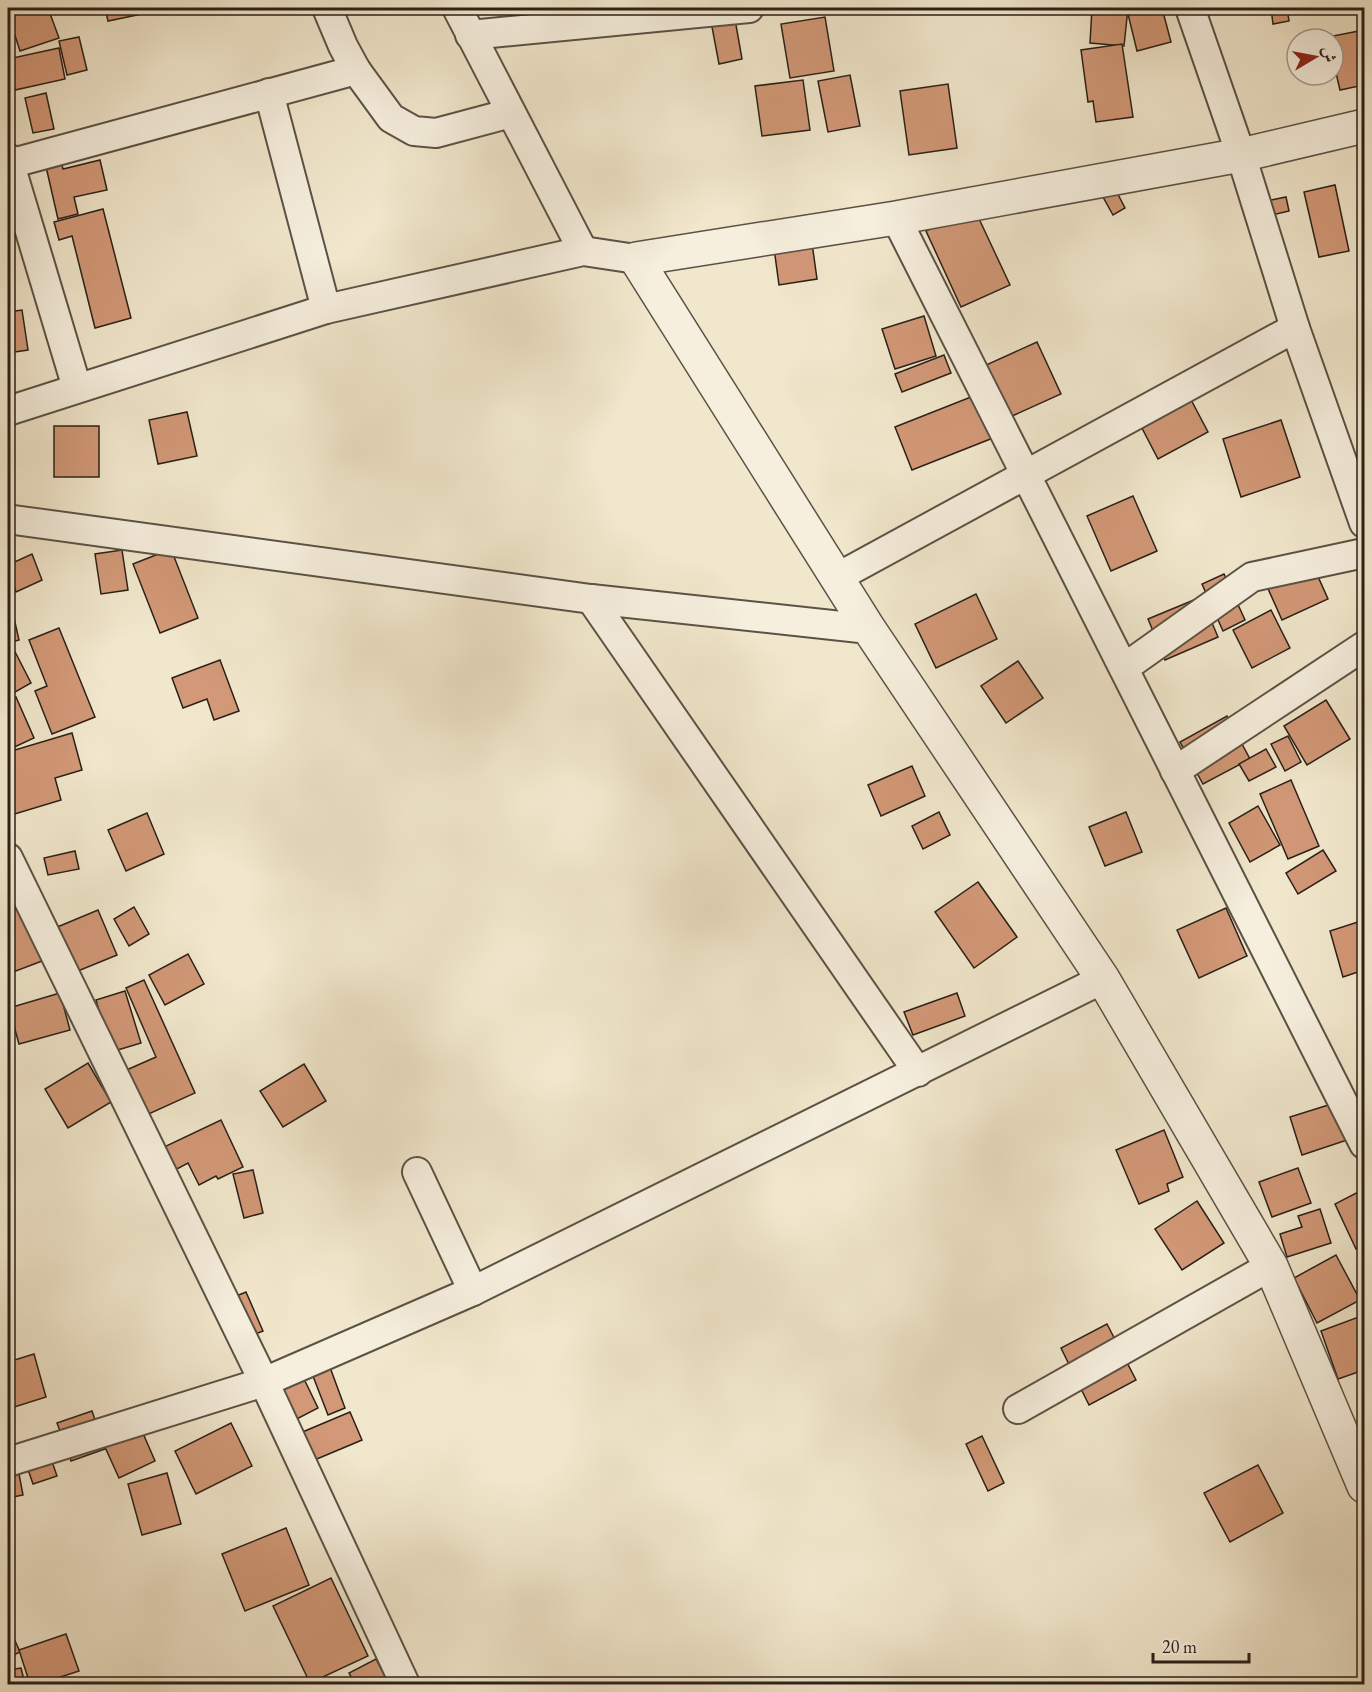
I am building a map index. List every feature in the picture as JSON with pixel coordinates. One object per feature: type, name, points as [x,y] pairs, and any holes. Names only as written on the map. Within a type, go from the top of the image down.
[{"type":"street","points":[[327,8],[342,46],[356,70],[391,118],[414,131],[436,133],[511,113]]},
{"type":"street","points":[[457,8],[583,251]]},
{"type":"street","points":[[470,35],[749,8]]},
{"type":"street","points":[[1190,8],[1295,328],[1365,523]]},
{"type":"street","points":[[77,388],[8,161],[356,70]]},
{"type":"street","points":[[268,93],[326,309]]},
{"type":"street","points":[[8,411],[326,309],[583,251],[636,259],[896,218],[1362,134]]},
{"type":"street","points":[[896,218],[1365,1144]]},
{"type":"street","points":[[636,259],[869,629],[1103,978],[1271,1266],[1365,1486]]},
{"type":"street","points":[[838,577],[1295,328]]},
{"type":"street","points":[[8,520],[591,599],[869,629]]},
{"type":"street","points":[[1124,668],[1252,577],[1365,553]]},
{"type":"street","points":[[591,599],[918,1072]]},
{"type":"street","points":[[1175,771],[1365,646]]},
{"type":"street","points":[[8,858],[264,1382],[405,1684]]},
{"type":"street","points":[[8,1462],[264,1382],[473,1291],[918,1072],[1103,978]]},
{"type":"street","points":[[417,1172],[473,1291]]},
{"type":"street","points":[[1018,1409],[1271,1266]]},
{"type":"building","points":[[8,8],[48,8],[59,38],[20,51]]},
{"type":"building","points":[[105,8],[145,8],[147,13],[108,21]]},
{"type":"building","points":[[733,8],[742,59],[719,64],[709,11]]},
{"type":"building","points":[[1092,8],[1128,8],[1124,46],[1090,43]]},
{"type":"building","points":[[1162,8],[1171,42],[1137,51],[1128,14]]},
{"type":"building","points":[[1271,8],[1287,8],[1289,21],[1273,24]]},
{"type":"building","points":[[825,17],[834,71],[790,78],[781,24]]},
{"type":"building","points":[[1364,30],[1364,85],[1340,90],[1339,87],[1345,87],[1345,34]]},
{"type":"building","points":[[79,37],[87,70],[67,75],[59,41]]},
{"type":"building","points":[[1122,44],[1133,117],[1096,122],[1093,101],[1088,102],[1081,50]]},
{"type":"building","points":[[59,48],[65,79],[15,90],[8,59]]},
{"type":"building","points":[[850,75],[860,126],[828,132],[818,81]]},
{"type":"building","points":[[803,80],[810,130],[762,136],[755,86]]},
{"type":"building","points":[[948,84],[957,148],[909,155],[900,91]]},
{"type":"building","points":[[46,93],[54,129],[33,133],[25,98]]},
{"type":"building","points":[[59,154],[63,169],[100,160],[107,190],[74,197],[78,214],[58,219],[44,158]]},
{"type":"building","points":[[1111,181],[1125,208],[1113,215],[1098,188]]},
{"type":"building","points":[[1335,185],[1349,251],[1319,257],[1304,192]]},
{"type":"building","points":[[1286,197],[1289,211],[1264,217],[1261,202]]},
{"type":"building","points":[[974,208],[1010,285],[961,307],[926,231]]},
{"type":"building","points":[[103,209],[131,318],[95,328],[72,236],[59,240],[54,222]]},
{"type":"building","points":[[812,243],[817,279],[779,285],[774,248]]},
{"type":"building","points":[[22,310],[28,350],[8,353],[8,312]]},
{"type":"building","points":[[924,316],[936,356],[895,369],[882,329]]},
{"type":"building","points":[[1037,342],[1061,394],[1010,417],[986,365]]},
{"type":"building","points":[[944,355],[951,373],[902,392],[895,374]]},
{"type":"building","points":[[1179,377],[1208,432],[1158,459],[1129,403]]},
{"type":"building","points":[[976,395],[993,438],[912,470],[895,427]]},
{"type":"building","points":[[187,412],[197,456],[158,464],[149,420]]},
{"type":"building","points":[[1281,420],[1300,477],[1241,497],[1223,439]]},
{"type":"building","points":[[54,426],[99,426],[99,477],[54,477]]},
{"type":"building","points":[[1133,496],[1157,551],[1111,571],[1087,516]]},
{"type":"building","points":[[171,549],[198,618],[160,633],[133,564]]},
{"type":"building","points":[[122,550],[128,590],[101,594],[95,554]]},
{"type":"building","points":[[1307,552],[1328,599],[1282,620],[1261,573]]},
{"type":"building","points":[[32,554],[42,580],[16,592],[8,572],[8,565]]},
{"type":"building","points":[[1224,574],[1245,620],[1223,631],[1202,584]]},
{"type":"building","points":[[976,594],[997,639],[936,668],[915,624]]},
{"type":"building","points":[[1201,597],[1218,637],[1165,660],[1148,619]]},
{"type":"building","points":[[1271,610],[1290,648],[1252,668],[1233,630]]},
{"type":"building","points":[[14,618],[19,640],[8,643],[8,620]]},
{"type":"building","points":[[59,628],[95,717],[52,734],[35,691],[47,686],[29,640]]},
{"type":"building","points":[[11,644],[31,683],[8,696],[8,646]]},
{"type":"building","points":[[220,660],[239,711],[214,720],[207,699],[183,708],[172,678]]},
{"type":"building","points":[[1018,661],[1043,698],[1006,723],[981,686]]},
{"type":"building","points":[[16,697],[34,738],[8,750],[8,700]]},
{"type":"building","points":[[1326,700],[1350,739],[1307,765],[1284,726]]},
{"type":"building","points":[[1227,716],[1250,759],[1203,784],[1180,742]]},
{"type":"building","points":[[72,733],[82,770],[55,778],[61,800],[8,816],[8,752]]},
{"type":"building","points":[[1288,736],[1301,762],[1285,771],[1271,744]]},
{"type":"building","points":[[1266,749],[1276,767],[1249,781],[1239,764]]},
{"type":"building","points":[[912,766],[925,796],[881,816],[868,785]]},
{"type":"building","points":[[1291,780],[1319,846],[1288,859],[1260,794]]},
{"type":"building","points":[[1258,806],[1280,845],[1250,862],[1229,823]]},
{"type":"building","points":[[939,812],[950,835],[923,849],[912,826]]},
{"type":"building","points":[[1126,812],[1142,852],[1105,866],[1089,827]]},
{"type":"building","points":[[147,813],[164,854],[126,871],[108,830]]},
{"type":"building","points":[[1323,850],[1336,871],[1298,894],[1286,873]]},
{"type":"building","points":[[75,851],[79,869],[48,875],[44,858]]},
{"type":"building","points":[[8,871],[42,961],[8,974]]},
{"type":"building","points":[[978,882],[1017,937],[974,968],[935,912]]},
{"type":"building","points":[[134,907],[149,934],[129,946],[114,919]]},
{"type":"building","points":[[1226,908],[1247,956],[1199,978],[1177,930]]},
{"type":"building","points":[[98,910],[117,955],[73,973],[55,928]]},
{"type":"building","points":[[1364,920],[1364,970],[1343,977],[1330,931]]},
{"type":"building","points":[[188,954],[204,984],[165,1005],[149,975]]},
{"type":"building","points":[[144,980],[195,1093],[142,1117],[122,1072],[156,1057],[126,988]]},
{"type":"building","points":[[125,991],[141,1043],[111,1052],[96,1000]]},
{"type":"building","points":[[60,993],[70,1030],[19,1044],[9,1008]]},
{"type":"building","points":[[957,993],[965,1016],[913,1035],[904,1012]]},
{"type":"building","points":[[88,1063],[111,1102],[68,1128],[45,1089]]},
{"type":"building","points":[[304,1064],[326,1101],[283,1127],[260,1091]]},
{"type":"building","points":[[1338,1102],[1350,1139],[1302,1155],[1290,1117]]},
{"type":"building","points":[[221,1120],[243,1167],[218,1179],[216,1176],[199,1185],[188,1163],[175,1170],[164,1147]]},
{"type":"building","points":[[1164,1130],[1183,1177],[1167,1184],[1169,1191],[1139,1204],[1116,1150]]},
{"type":"building","points":[[1298,1168],[1311,1203],[1272,1217],[1259,1182]]},
{"type":"building","points":[[253,1170],[263,1213],[244,1218],[233,1174]]},
{"type":"building","points":[[1364,1189],[1364,1245],[1356,1249],[1335,1204]]},
{"type":"building","points":[[1197,1201],[1224,1243],[1182,1270],[1155,1229]]},
{"type":"building","points":[[1320,1209],[1331,1243],[1287,1257],[1280,1234],[1302,1227],[1298,1216]]},
{"type":"building","points":[[1336,1255],[1360,1300],[1317,1323],[1294,1278]]},
{"type":"building","points":[[246,1292],[263,1331],[245,1338],[229,1299]]},
{"type":"building","points":[[1364,1315],[1364,1370],[1338,1379],[1321,1331]]},
{"type":"building","points":[[1107,1324],[1136,1380],[1089,1405],[1061,1348]]},
{"type":"building","points":[[324,1351],[345,1408],[328,1415],[306,1358]]},
{"type":"building","points":[[34,1354],[46,1397],[8,1409],[8,1362]]},
{"type":"building","points":[[304,1379],[318,1408],[291,1422],[277,1393]]},
{"type":"building","points":[[132,1408],[155,1461],[119,1478],[95,1425]]},
{"type":"building","points":[[92,1411],[105,1449],[71,1461],[57,1423]]},
{"type":"building","points":[[350,1412],[362,1440],[305,1464],[293,1436]]},
{"type":"building","points":[[231,1423],[252,1466],[196,1494],[175,1451]]},
{"type":"building","points":[[982,1436],[1004,1483],[988,1491],[966,1444]]},
{"type":"building","points":[[46,1444],[57,1476],[33,1484],[22,1452]]},
{"type":"building","points":[[15,1453],[23,1495],[8,1498],[8,1455]]},
{"type":"building","points":[[1258,1465],[1283,1513],[1230,1542],[1204,1493]]},
{"type":"building","points":[[167,1473],[181,1524],[142,1535],[128,1484]]},
{"type":"building","points":[[286,1528],[309,1585],[245,1611],[222,1554]]},
{"type":"building","points":[[331,1578],[368,1656],[310,1683],[273,1606]]},
{"type":"building","points":[[8,1625],[20,1652],[8,1658]]},
{"type":"building","points":[[66,1634],[79,1671],[39,1684],[30,1684],[19,1650]]},
{"type":"building","points":[[376,1659],[389,1684],[355,1684],[349,1673]]},
{"type":"building","points":[[21,1668],[25,1684],[8,1684],[8,1670]]}]
